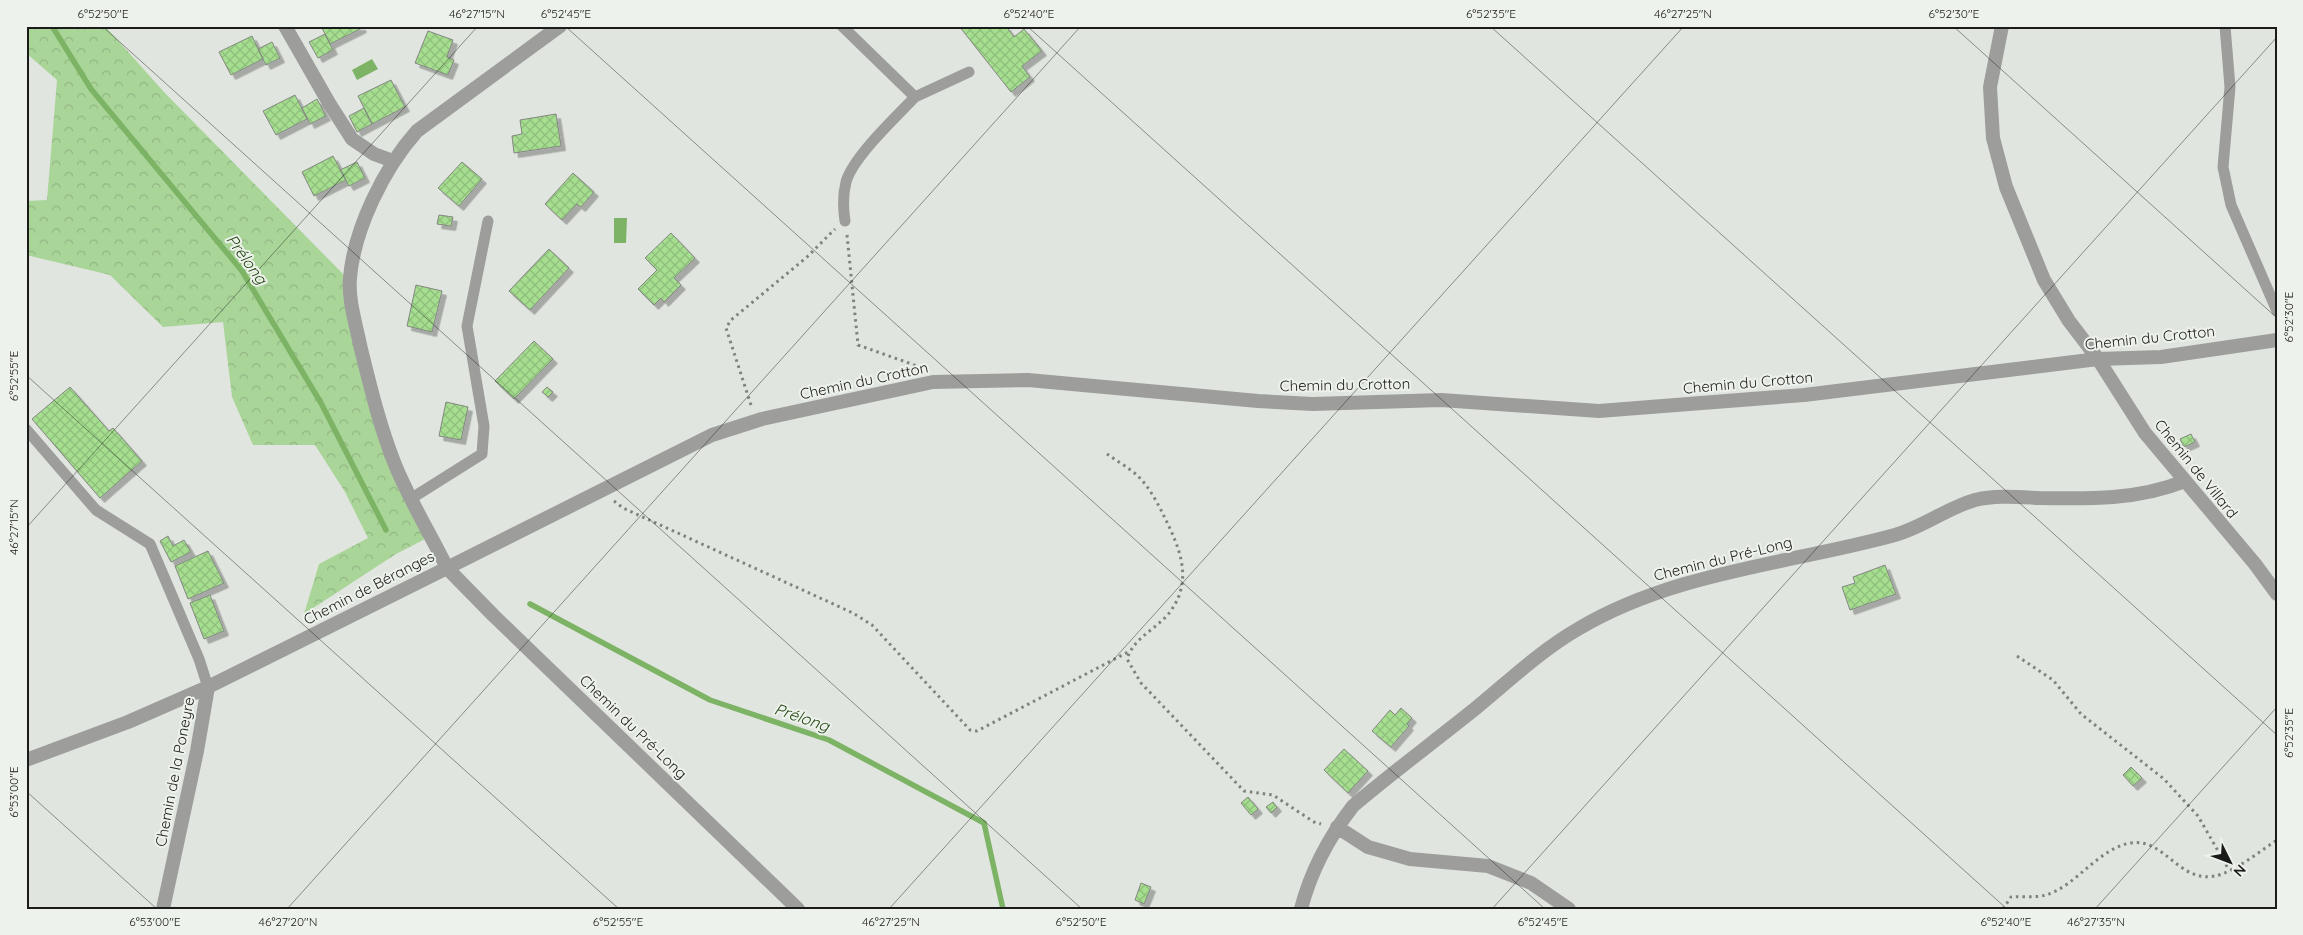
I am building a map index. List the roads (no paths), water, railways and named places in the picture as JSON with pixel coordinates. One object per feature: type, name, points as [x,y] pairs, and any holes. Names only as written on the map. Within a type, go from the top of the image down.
[{"type":"street","points":[[285,26],[333,111],[352,139],[374,154],[393,161]]},
{"type":"street","name":"Chemin de Béranges","points":[[208,688],[447,568],[394,464],[374,407],[354,316],[349,280],[354,250],[384,174],[417,131],[560,26]]},
{"type":"street","name":"Chemin de Villard","points":[[2002,26],[1990,87],[1995,146],[2006,186],[2044,280],[2069,321],[2098,359],[2145,433],[2255,564],[2277,594]]},
{"type":"street","name":"Chemin du Crotton","points":[[447,568],[712,435],[756,421],[933,382],[1028,380],[1258,401],[1313,404],[1440,400],[1599,411],[1804,395],[2098,359],[2161,357],[2277,340]]},
{"type":"street","name":"Chemin du Pré-Long","points":[[1301,909],[1318,859],[1336,828],[1353,806],[1496,692],[1539,654],[1578,628],[1661,590],[1896,534],[1974,500],[1992,497],[2090,498],[2134,496],[2165,489],[2185,481]]},
{"type":"street","name":"Chemin du Pré-Long","points":[[447,568],[493,615],[798,909]]},
{"type":"street","name":"Chemin de la Poneyre","points":[[26,760],[128,722],[208,688]]},
{"type":"street","name":"Chemin de la Poneyre","points":[[163,909],[198,751],[208,688]]},
{"type":"street","points":[[1336,828],[1368,846],[1410,859],[1488,866],[1531,883],[1569,909]]},
{"type":"lane","points":[[842,26],[914,97]]},
{"type":"lane","points":[[2225,26],[2230,87],[2223,167],[2231,205],[2277,311]]},
{"type":"lane","points":[[845,221],[843,210],[846,180],[858,160],[914,97],[969,72]]},
{"type":"lane","points":[[412,498],[482,454],[484,426],[467,326],[488,221]]},
{"type":"lane","points":[[26,429],[96,510],[150,544],[199,659],[208,688]]},
{"type":"waterway","name":"Prélong","points":[[52,26],[91,89],[242,271],[321,403],[386,530]]},
{"type":"waterway","name":"Prélong","points":[[530,604],[710,700],[829,740],[984,823],[1003,909]]}]
